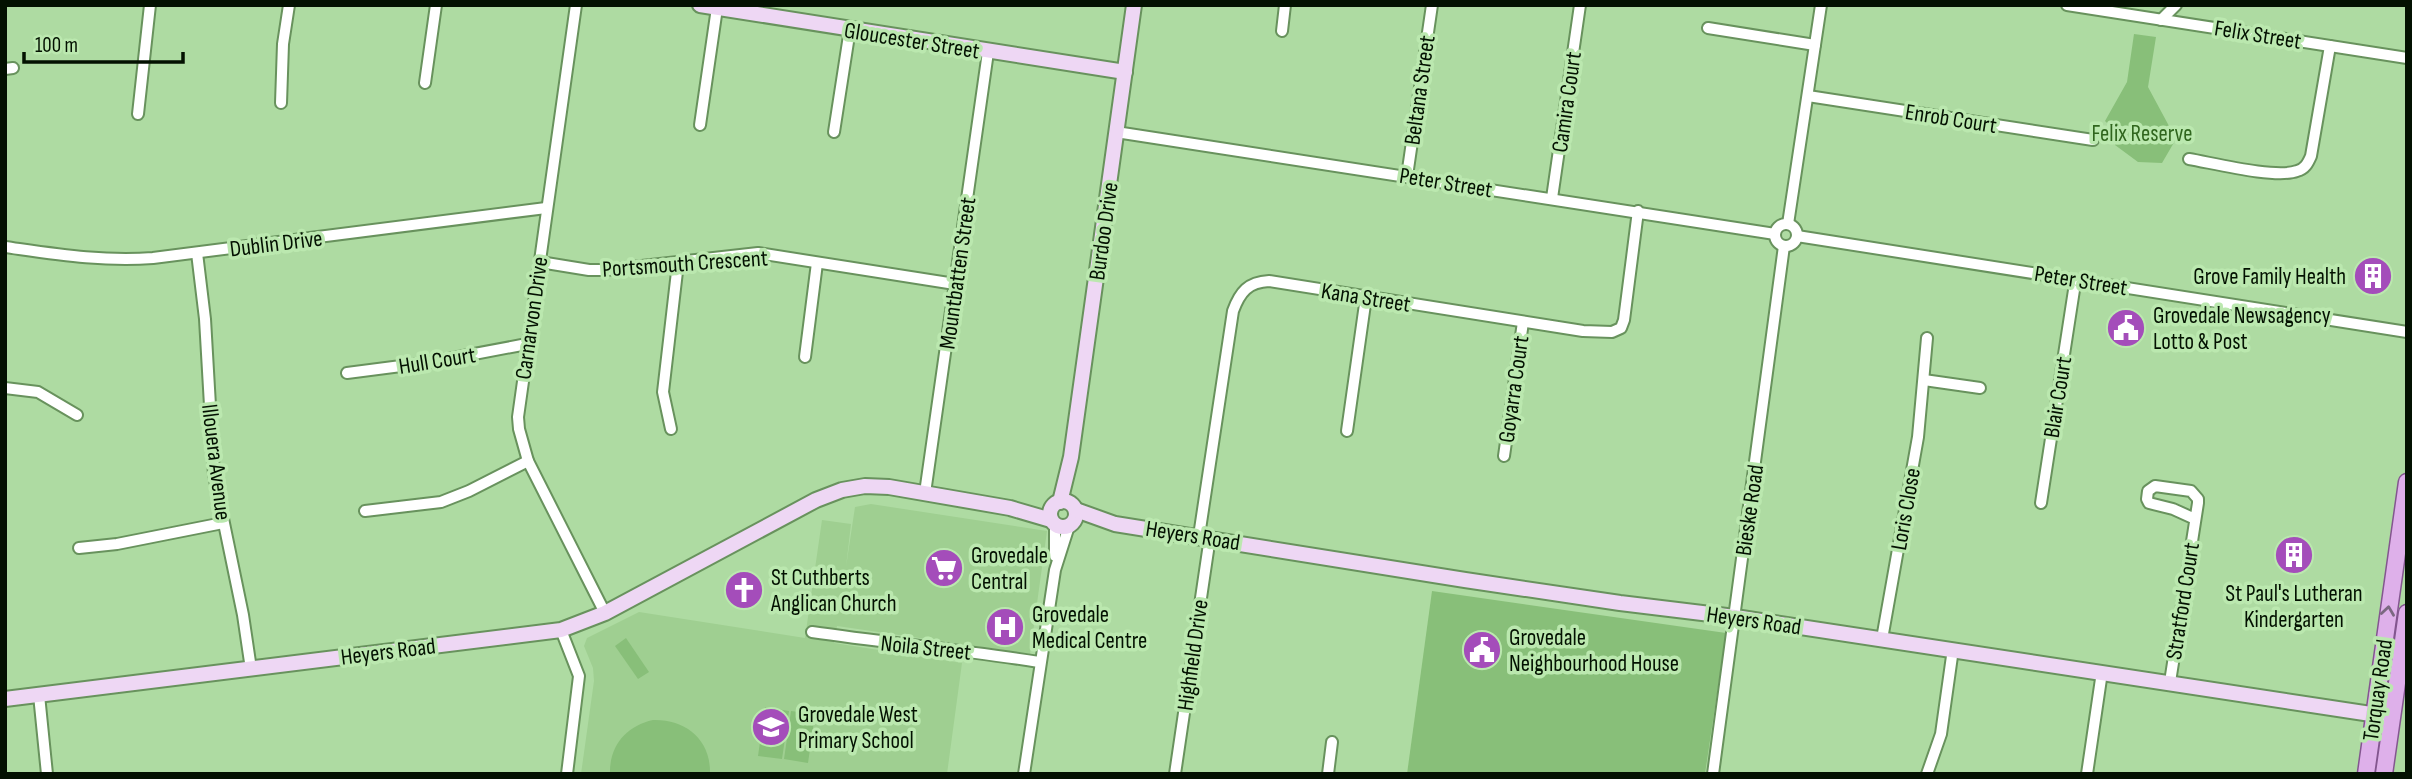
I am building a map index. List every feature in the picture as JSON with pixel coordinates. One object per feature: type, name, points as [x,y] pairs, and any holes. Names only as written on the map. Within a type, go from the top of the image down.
[{"type":"main road","name":"Torquay Road","points":[[2366,774],[2407,482]]},
{"type":"main road","name":"Torquay Road","points":[[2384,774],[2407,613]]},
{"type":"street","points":[[138,114],[150,5]]},
{"type":"street","points":[[281,103],[283,44],[289,5]]},
{"type":"street","points":[[425,83],[436,5]]},
{"type":"street","name":"Carnarvon Drive","points":[[576,5],[518,417],[528,461],[605,613]]},
{"type":"street","name":"Gloucester Street","points":[[700,5],[1125,72]]},
{"type":"street","name":"Burdoo Drive","points":[[1024,774],[1064,514],[1134,5]]},
{"type":"street","points":[[1282,31],[1285,5]]},
{"type":"street","name":"Beltana Street","points":[[1407,176],[1432,5]]},
{"type":"street","name":"Camira Court","points":[[1552,198],[1580,5]]},
{"type":"street","points":[[1788,224],[1821,5]]},
{"type":"street","name":"Felix Street","points":[[2067,5],[2407,58]]},
{"type":"street","points":[[2161,20],[2176,5]]},
{"type":"street","points":[[700,125],[717,8]]},
{"type":"street","points":[[1708,28],[1815,45]]},
{"type":"street","points":[[834,132],[850,29]]},
{"type":"street","points":[[2189,159],[2279,173],[2302,169],[2311,156],[2330,46]]},
{"type":"street","name":"Mountbatten Street","points":[[922,493],[956,284],[988,52]]},
{"type":"street","name":"Enrob Court","points":[[1808,96],[2093,140]]},
{"type":"street","name":"Peter Street","points":[[1116,132],[1775,234]]},
{"type":"street","name":"Dublin Drive","points":[[5,247],[123,261],[546,208]]},
{"type":"street","name":"Kana Street","points":[[1204,536],[1233,311],[1246,287],[1269,281],[1583,331],[1612,332],[1620,328],[1624,320],[1638,211]]},
{"type":"street","points":[[1788,224],[1796,229],[1797,236],[1791,245],[1784,246],[1777,242],[1775,234],[1780,226],[1788,224]]},
{"type":"street","name":"Peter Street","points":[[1797,236],[2407,332]]},
{"type":"street","name":"Bieske Road","points":[[1713,774],[1784,246]]},
{"type":"street","name":"Illouera Avenue","points":[[197,253],[205,319],[211,453],[251,669]]},
{"type":"street","name":"Portsmouth Crescent","points":[[540,262],[597,270],[758,253],[956,284]]},
{"type":"street","points":[[671,429],[663,392],[678,263]]},
{"type":"street","points":[[805,357],[817,263]]},
{"type":"street","name":"Blair Court","points":[[2041,503],[2074,290]]},
{"type":"street","points":[[1347,431],[1366,297]]},
{"type":"street","name":"Goyarra Court","points":[[1504,456],[1523,321]]},
{"type":"street","name":"Loris Close","points":[[1882,639],[1914,463],[1927,338]]},
{"type":"street","name":"Hull Court","points":[[347,373],[432,362],[527,344]]},
{"type":"street","points":[[1924,380],[1980,388]]},
{"type":"street","points":[[5,388],[38,392],[77,415]]},
{"type":"street","points":[[365,511],[441,502],[528,461]]},
{"type":"street","name":"Stratford Court","points":[[2170,682],[2195,520],[2198,499],[2196,494],[2155,486],[2148,491],[2149,503],[2173,509],[2195,520]]},
{"type":"street","name":"Heyers Road","points":[[5,699],[561,629],[605,613],[751,536],[844,497],[866,493],[922,493],[1620,603],[1953,649],[2392,718]]},
{"type":"street","points":[[79,548],[141,540],[223,523]]},
{"type":"street","name":"Highfield Drive","points":[[1175,774],[1204,536]]},
{"type":"street","points":[[561,629],[579,676],[567,774]]},
{"type":"street","name":"Noila Street","points":[[812,632],[1040,662]]},
{"type":"street","points":[[1927,774],[1941,734],[1953,649]]},
{"type":"street","points":[[2087,774],[2102,672]]},
{"type":"street","points":[[39,695],[47,774]]},
{"type":"street","points":[[1328,774],[1332,742]]},
{"type":"shaded area","name":"Grovedale West Primary School","points":[[871,504],[1047,531],[1030,654],[837,626],[834,643],[962,663],[947,774],[581,774],[594,681],[593,668],[584,646],[587,638],[639,612],[805,638],[822,520],[851,524],[846,567],[855,507]]},
{"type":"green space","name":"Felix Reserve","points":[[2134,34],[2156,37],[2148,87],[2176,139],[2162,163],[2138,162],[2115,145],[2114,132],[2105,121],[2127,82]]},
{"type":"green space","points":[[1432,591],[1726,633],[1705,774],[1407,774]]},
{"type":"green space","points":[[626,638],[649,672],[638,679],[615,646]]},
{"type":"green space","points":[[765,707],[789,711],[782,759],[758,756]]},
{"type":"green space","points":[[791,711],[815,714],[808,763],[784,759]]},
{"type":"green space","points":[[653,720],[676,723],[694,734],[706,751],[710,774],[610,774],[610,764],[621,739],[635,727]]},
{"type":"place","name":"Grove Family Health","points":[[2373,276]]},
{"type":"place","name":"Grovedale Newsagency Lotto & Post","points":[[2126,328]]},
{"type":"place","name":"St Paul's Lutheran Kindergarten","points":[[2294,555]]},
{"type":"place","name":"Grovedale Central","points":[[944,568]]},
{"type":"place","name":"St Cuthberts Anglican Church","points":[[744,590]]},
{"type":"place","name":"Grovedale Medical Centre","points":[[1005,627]]},
{"type":"place","name":"Grovedale Neighbourhood House","points":[[1482,650]]},
{"type":"place","name":"Grovedale West Primary School","points":[[771,727]]}]
